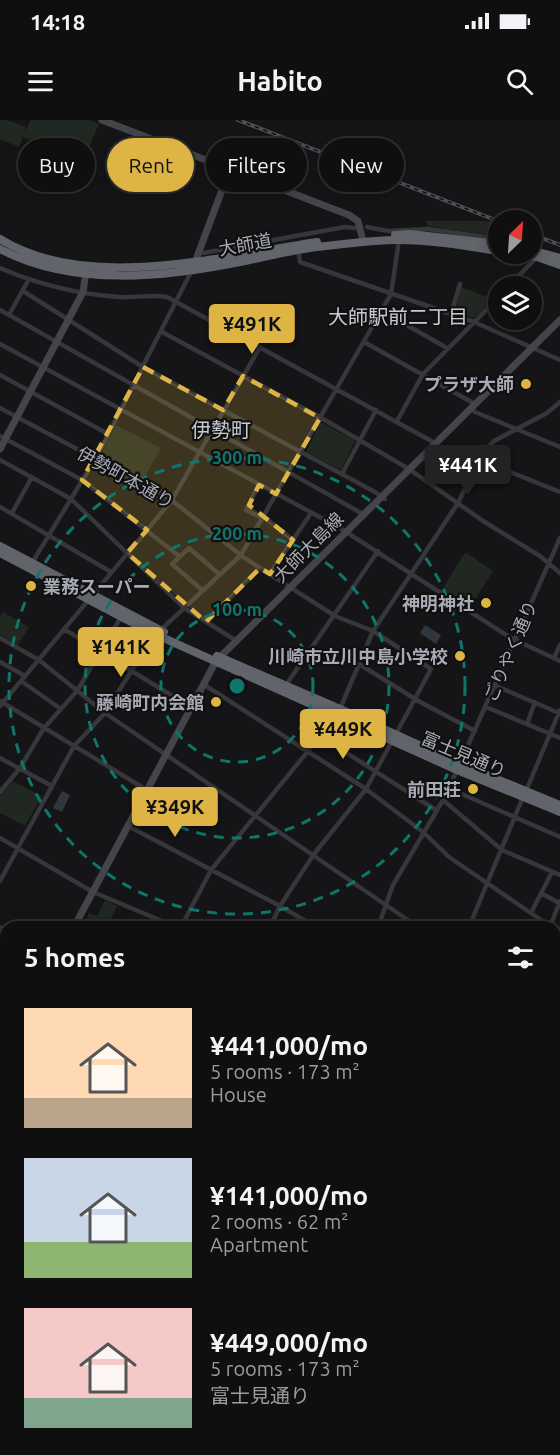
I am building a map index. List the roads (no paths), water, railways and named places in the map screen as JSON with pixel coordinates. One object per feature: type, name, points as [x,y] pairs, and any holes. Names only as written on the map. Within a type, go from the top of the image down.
[{"type":"highway","name":"大師道","points":[[194,266],[362,237],[399,237],[488,243]]},
{"type":"highway","name":"大師道","points":[[0,249],[36,264],[138,274],[399,237],[488,250]]},
{"type":"highway","name":"大師道","points":[[0,239],[37,257],[86,270]]},
{"type":"highway","points":[[542,253],[560,257]]},
{"type":"highway","points":[[542,255],[560,265]]},
{"type":"highway","name":"富士見通り","points":[[0,546],[157,632]]},
{"type":"highway","name":"富士見通り","points":[[0,553],[91,597],[121,617],[459,767],[525,794],[560,805]]},
{"type":"highway","name":"富士見通り","points":[[218,659],[285,685],[338,712]]},
{"type":"highway","name":"富士見通り","points":[[525,794],[560,812]]},
{"type":"street","points":[[102,120],[206,160]]},
{"type":"street","points":[[32,563],[95,458],[162,332],[194,266],[221,192]]},
{"type":"street","points":[[290,192],[349,215],[358,221],[362,237]]},
{"type":"street","points":[[203,253],[345,227],[355,228]]},
{"type":"street","points":[[367,227],[388,231],[428,229],[488,238]]},
{"type":"street","points":[[0,881],[74,746],[105,713],[157,632],[241,555],[392,294],[399,237]]},
{"type":"street","points":[[298,250],[300,262],[474,322],[533,346],[560,360]]},
{"type":"street","points":[[0,268],[29,279],[83,292],[140,298],[161,296],[177,302],[435,443]]},
{"type":"street","points":[[0,448],[3,437],[17,417],[83,292],[86,270]]},
{"type":"street","points":[[9,315],[29,279]]},
{"type":"street","points":[[451,314],[460,284]]},
{"type":"street","points":[[22,291],[143,367],[380,496]]},
{"type":"street","points":[[397,422],[423,374],[488,308]]},
{"type":"street","points":[[0,310],[363,513]]},
{"type":"street","points":[[382,311],[447,348]]},
{"type":"street","name":"大師大島線","points":[[77,921],[190,707],[218,659],[289,586],[347,533],[380,496],[560,320]]},
{"type":"street","points":[[162,332],[409,469],[549,563],[560,573]]},
{"type":"street","points":[[364,342],[423,374],[473,406],[475,412],[560,447]]},
{"type":"street","points":[[0,344],[347,533],[515,640],[557,659],[560,645]]},
{"type":"street","points":[[147,790],[1,703],[172,500],[260,347]]},
{"type":"street","points":[[0,375],[108,434]]},
{"type":"street","points":[[181,921],[211,870],[338,712],[373,631],[458,503],[488,446],[547,413],[560,402]]},
{"type":"street","name":"伊勢町本通り","points":[[0,408],[172,500],[260,568],[335,616],[373,631],[431,669],[415,699]]},
{"type":"street","points":[[342,474],[376,410]]},
{"type":"street","points":[[3,437],[82,480],[179,556]]},
{"type":"street","points":[[0,460],[71,499],[183,607],[235,640]]},
{"type":"street","points":[[480,460],[560,492]]},
{"type":"street","points":[[12,513],[32,477]]},
{"type":"street","points":[[259,485],[246,510],[263,517],[293,540]]},
{"type":"street","points":[[0,507],[111,572]]},
{"type":"street","points":[[270,574],[311,513]]},
{"type":"street","name":"ごりやく通り","points":[[380,921],[393,885],[443,800],[459,767],[560,538]]},
{"type":"street","points":[[202,590],[172,564],[179,556],[189,548],[219,574]]},
{"type":"street","points":[[285,685],[378,551]]},
{"type":"street","points":[[206,622],[260,568]]},
{"type":"street","points":[[0,792],[20,768],[44,728],[77,690],[121,617]]},
{"type":"street","points":[[64,629],[190,707]]},
{"type":"street","points":[[0,638],[39,660],[105,713],[409,921]]},
{"type":"street","points":[[0,662],[25,676]]},
{"type":"street","points":[[359,664],[415,699],[475,731]]},
{"type":"street","points":[[21,681],[61,709]]},
{"type":"street","points":[[203,684],[366,789],[423,832],[449,857],[543,921]]},
{"type":"street","points":[[472,921],[560,711],[496,686]]},
{"type":"street","points":[[273,921],[314,854],[366,789],[415,699]]},
{"type":"street","points":[[527,724],[535,702]]},
{"type":"street","points":[[486,707],[560,738]]},
{"type":"street","points":[[320,736],[436,810]]},
{"type":"street","points":[[0,758],[52,786]]},
{"type":"street","points":[[448,788],[560,837]]},
{"type":"street","points":[[443,800],[502,850],[560,875]]},
{"type":"street","points":[[128,826],[306,921]]},
{"type":"street","points":[[0,838],[93,892],[163,921]]},
{"type":"street","points":[[531,913],[552,872]]},
{"type":"street","points":[[541,893],[559,902],[552,921]]},
{"type":"railway","points":[[238,120],[488,217]]},
{"type":"railway","points":[[542,238],[560,245]]},
{"type":"place","name":"プラザ大師","points":[[526,384]]},
{"type":"place","name":"業務スーパー","points":[[31,586]]},
{"type":"place","name":"神明神社","points":[[486,603]]},
{"type":"place","name":"川崎市立川中島小学校","points":[[460,656]]},
{"type":"place","name":"藤崎町内会館","points":[[216,702]]},
{"type":"place","name":"前田荘","points":[[473,789]]},
{"type":"district","name":"大師駅前二丁目","points":[[398,316]]},
{"type":"district","name":"伊勢町","points":[[221,429]]}]
